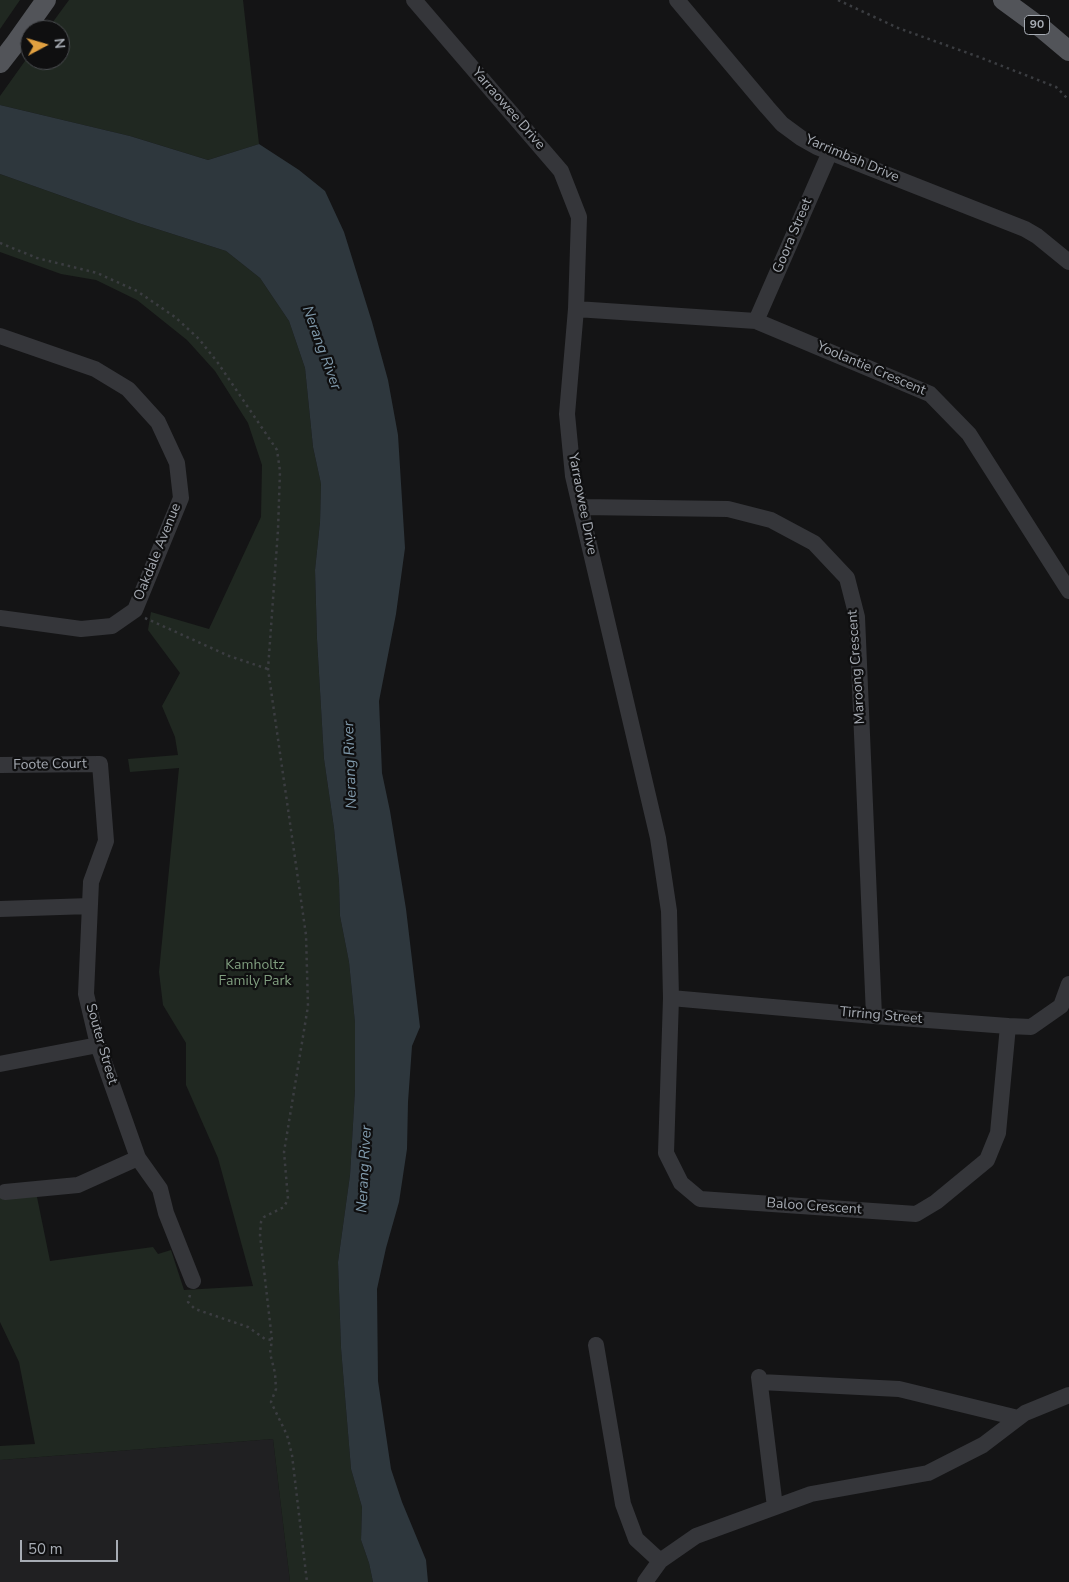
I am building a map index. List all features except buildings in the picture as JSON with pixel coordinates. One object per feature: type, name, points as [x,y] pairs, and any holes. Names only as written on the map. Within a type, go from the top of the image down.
[{"type":"main road","points":[[0,63],[46,0]]},
{"type":"main road","name":"90","points":[[1003,0],[1069,51]]},
{"type":"street","name":"Yarraowee Drive","points":[[414,0],[561,171],[579,217],[576,309],[567,414],[573,476],[658,838],[669,911],[671,998]]},
{"type":"street","name":"Yarrimbah Drive","points":[[677,0],[782,124],[801,138],[817,147],[1025,229],[1037,236],[1069,262]]},
{"type":"street","name":"Goora Street","points":[[756,321],[830,152]]},
{"type":"street","name":"Yoolantie Crescent","points":[[576,309],[756,321],[930,394],[969,434],[1069,591]]},
{"type":"street","name":"Oakdale Avenue","points":[[0,336],[95,369],[128,389],[158,422],[177,463],[181,498],[135,610],[112,626],[81,629],[0,618]]},
{"type":"street","name":"Maroong Crescent","points":[[581,507],[728,509],[771,520],[814,544],[848,578],[856,617],[874,1016]]},
{"type":"street","name":"Foote Court","points":[[0,765],[100,764]]},
{"type":"street","name":"Souter Street","points":[[100,764],[106,841],[91,882],[86,994],[98,1046],[138,1158],[160,1189],[166,1213],[193,1281]]},
{"type":"street","points":[[0,909],[90,906]]},
{"type":"street","name":"Tirring Street","points":[[671,998],[874,1016],[1031,1027],[1061,1006],[1069,984]]},
{"type":"street","name":"Baloo Crescent","points":[[671,998],[666,1153],[681,1183],[700,1199],[916,1214],[936,1202],[987,1160],[998,1133],[1008,1026]]},
{"type":"street","points":[[0,1064],[98,1046]]},
{"type":"street","points":[[5,1192],[78,1185],[138,1158]]},
{"type":"street","points":[[596,1345],[623,1504],[636,1539],[660,1560]]},
{"type":"street","points":[[775,1507],[759,1380],[899,1388],[1018,1418]]},
{"type":"street","points":[[645,1582],[660,1560],[696,1536],[811,1494],[928,1473],[983,1445],[1025,1413],[1069,1395]]},
{"type":"path","points":[[838,0],[898,28],[1056,87],[1069,100]]},
{"type":"path","points":[[0,243],[37,258],[97,273],[137,291],[175,317],[199,340],[218,363],[277,450],[280,471],[278,530],[268,669],[306,935],[308,1006],[284,1152],[288,1199],[284,1206],[264,1216],[261,1222],[260,1234],[272,1340],[270,1353],[275,1373],[276,1389],[271,1402],[287,1435],[292,1454],[307,1582]]},
{"type":"path","points":[[135,610],[148,620],[229,656],[268,669]]},
{"type":"path","points":[[193,1281],[188,1302],[195,1309],[248,1327],[265,1339],[272,1340]]},
{"type":"shaded area","points":[[273,1439],[290,1582],[0,1582],[0,1460]]},
{"type":"green space","points":[[0,0],[20,0],[0,29]]},
{"type":"green space","points":[[69,0],[243,0],[259,144],[208,160],[130,136],[0,105],[0,96],[20,68],[20,70],[70,70],[70,20],[54,20]]},
{"type":"green space","name":"Kamholtz Family Park","points":[[0,174],[138,223],[226,251],[260,278],[289,321],[305,368],[313,447],[321,484],[320,522],[315,570],[324,759],[334,828],[340,916],[349,962],[355,1023],[355,1090],[350,1175],[338,1262],[341,1348],[351,1469],[362,1507],[361,1540],[373,1582],[290,1582],[273,1439],[0,1460],[0,1446],[35,1444],[19,1362],[0,1322],[0,1186],[37,1197],[50,1261],[153,1247],[158,1254],[171,1250],[184,1290],[253,1286],[218,1158],[186,1085],[186,1043],[163,1005],[159,972],[179,768],[130,772],[128,759],[178,755],[175,737],[162,706],[180,673],[148,630],[151,612],[209,629],[261,517],[262,465],[248,423],[215,371],[187,340],[137,300],[96,280],[61,274],[0,252]]},
{"type":"water","name":"Nerang River","points":[[0,105],[130,136],[208,160],[259,144],[299,170],[325,191],[344,232],[372,322],[388,380],[398,435],[405,548],[396,614],[379,701],[382,773],[406,909],[420,1027],[412,1046],[407,1149],[399,1202],[377,1289],[378,1381],[391,1469],[402,1502],[426,1560],[428,1582],[373,1582],[361,1540],[362,1507],[351,1469],[341,1348],[338,1262],[350,1175],[355,1090],[355,1023],[349,962],[340,916],[334,828],[324,759],[315,570],[320,522],[321,484],[313,447],[305,368],[289,321],[260,278],[226,251],[138,223],[0,174]]}]
